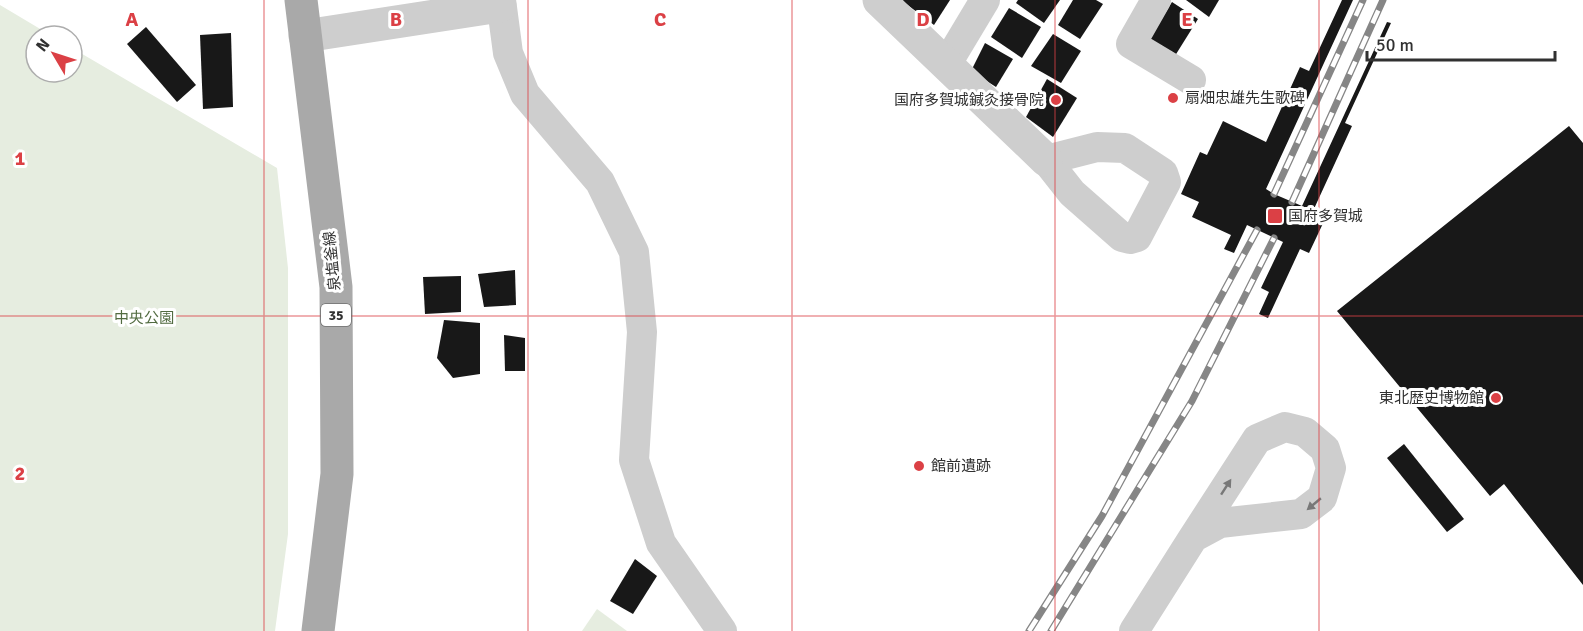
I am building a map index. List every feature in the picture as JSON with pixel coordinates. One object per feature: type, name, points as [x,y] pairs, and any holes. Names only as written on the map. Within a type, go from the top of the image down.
[{"type":"main road","name":"泉塩釜線","points":[[301,0],[336,287],[337,474],[318,631]]},
{"type":"street","points":[[879,0],[1046,159]]},
{"type":"street","points":[[946,65],[985,0]]},
{"type":"street","points":[[1156,0],[1131,44],[1191,80]]},
{"type":"street","points":[[305,36],[500,3],[508,52],[525,94],[600,182],[634,252],[642,332],[634,460],[661,543],[722,631]]},
{"type":"street","points":[[1134,631],[1194,537],[1257,439],[1285,427],[1305,432],[1325,449],[1330,468],[1322,498],[1301,514],[1220,523],[1194,537]]},
{"type":"green space","name":"中央公園","points":[[0,5],[32,24],[24,24],[24,84],[84,84],[84,55],[277,168],[288,268],[288,534],[275,631],[0,631]]},
{"type":"green space","points":[[597,609],[627,631],[582,631]]},
{"type":"building","points":[[901,0],[950,0],[934,25]]},
{"type":"building","points":[[1018,0],[1060,0],[1044,23],[1016,3]]},
{"type":"building","points":[[1073,0],[1096,0],[1103,4],[1080,39],[1058,25]]},
{"type":"building","points":[[1186,0],[1219,0],[1209,17]]},
{"type":"building","name":"国府多賀城","points":[[1342,0],[1353,0],[1266,189],[1274,194],[1302,206],[1387,22],[1391,23],[1345,123],[1352,126],[1313,211],[1326,217],[1309,253],[1300,249],[1268,318],[1259,314],[1269,292],[1261,288],[1283,242],[1247,225],[1234,253],[1224,249],[1231,235],[1192,217],[1199,202],[1181,194],[1200,152],[1207,155],[1223,121],[1266,142],[1300,67],[1309,71]]},
{"type":"building","points":[[1172,2],[1198,19],[1173,59],[1147,43]]},
{"type":"building","points":[[1009,8],[1041,27],[1022,58],[991,37]]},
{"type":"building","points":[[146,27],[196,85],[177,102],[127,44]]},
{"type":"building","points":[[231,33],[233,107],[203,109],[200,35]]},
{"type":"building","points":[[1053,34],[1081,51],[1061,83],[1031,66]]},
{"type":"building","points":[[985,43],[1013,59],[996,87],[971,71]]},
{"type":"building","points":[[1047,79],[1077,98],[1053,137],[1026,117]]},
{"type":"building","name":"東北歴史博物館","points":[[1569,126],[1583,143],[1583,585],[1504,484],[1490,496],[1337,311]]},
{"type":"building","points":[[515,270],[516,305],[484,307],[478,274]]},
{"type":"building","points":[[461,276],[461,312],[425,314],[423,277]]},
{"type":"building","points":[[444,320],[480,323],[480,374],[453,378],[437,358]]},
{"type":"building","points":[[504,335],[525,338],[525,371],[505,371]]},
{"type":"building","points":[[1404,444],[1464,519],[1447,532],[1387,458]]},
{"type":"building","points":[[635,559],[657,576],[633,614],[610,601]]},
{"type":"railway","points":[[1274,194],[1363,0]]},
{"type":"railway","points":[[1292,202],[1383,0]]},
{"type":"railway","points":[[1029,631],[1102,516],[1257,230]]},
{"type":"railway","points":[[1051,631],[1192,401],[1274,238]]},
{"type":"place","name":"扇畑忠雄先生歌碑","points":[[1173,98]]},
{"type":"place","name":"国府多賀城鍼灸接骨院","points":[[1056,100]]},
{"type":"place","name":"国府多賀城","points":[[1275,216]]},
{"type":"place","name":"東北歴史博物館","points":[[1496,398]]},
{"type":"place","name":"館前遺跡","points":[[919,466]]}]
